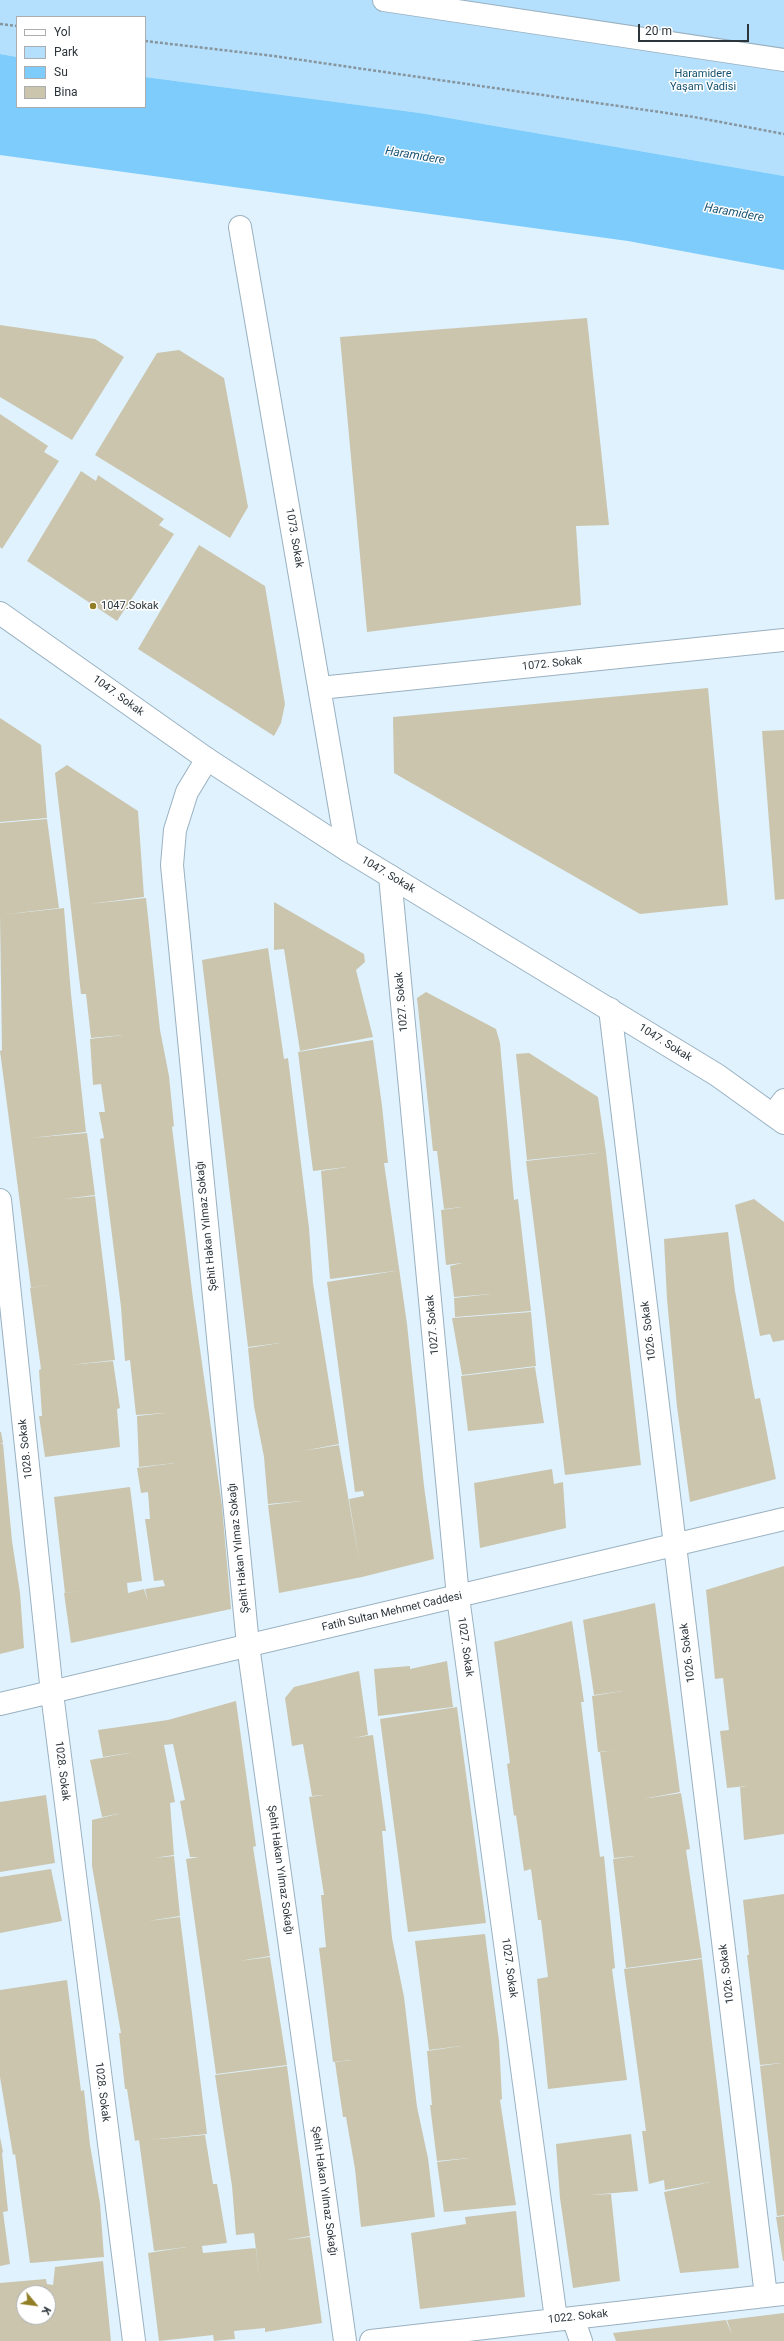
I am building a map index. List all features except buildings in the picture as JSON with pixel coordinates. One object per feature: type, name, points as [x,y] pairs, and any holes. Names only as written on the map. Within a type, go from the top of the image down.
[{"type":"street","points":[[384,0],[784,60]]},
{"type":"street","name":"1073. Sokak","points":[[240,227],[347,850]]},
{"type":"street","name":"1047. Sokak","points":[[0,612],[207,759],[347,850],[780,1113]]},
{"type":"street","name":"1072. Sokak","points":[[320,688],[784,640]]},
{"type":"street","name":"Şehit Hakan Yılmaz Sokağı","points":[[207,759],[187,792],[175,830],[172,865],[248,1645],[345,2341]]},
{"type":"street","name":"1027. Sokak","points":[[390,876],[458,1597],[565,2319],[581,2341]]},
{"type":"street","name":"1026. Sokak","points":[[610,1009],[674,1546],[775,2295]]},
{"type":"street","name":"1028. Sokak","points":[[0,1200],[52,1693],[134,2341]]},
{"type":"street","name":"Fatih Sultan Mehmet Caddesi","points":[[0,1704],[52,1693],[248,1645],[458,1597],[784,1519]]},
{"type":"street","name":"1022. Sokak","points":[[371,2341],[775,2295]]},
{"type":"path","points":[[0,24],[16,26]]},
{"type":"path","points":[[146,41],[274,56],[694,117],[784,134]]},
{"type":"green space","name":"Haramidere Yaşam Vadisi","points":[[0,0],[784,0],[784,176],[420,113],[146,77],[146,16],[16,16],[16,57],[0,54]]},
{"type":"water","name":"Haramidere","points":[[0,54],[16,57],[16,108],[146,108],[146,77],[420,113],[784,176],[784,270],[628,241],[0,155]]},
{"type":"place","name":"1047.Sokak","points":[[93,606]]}]
